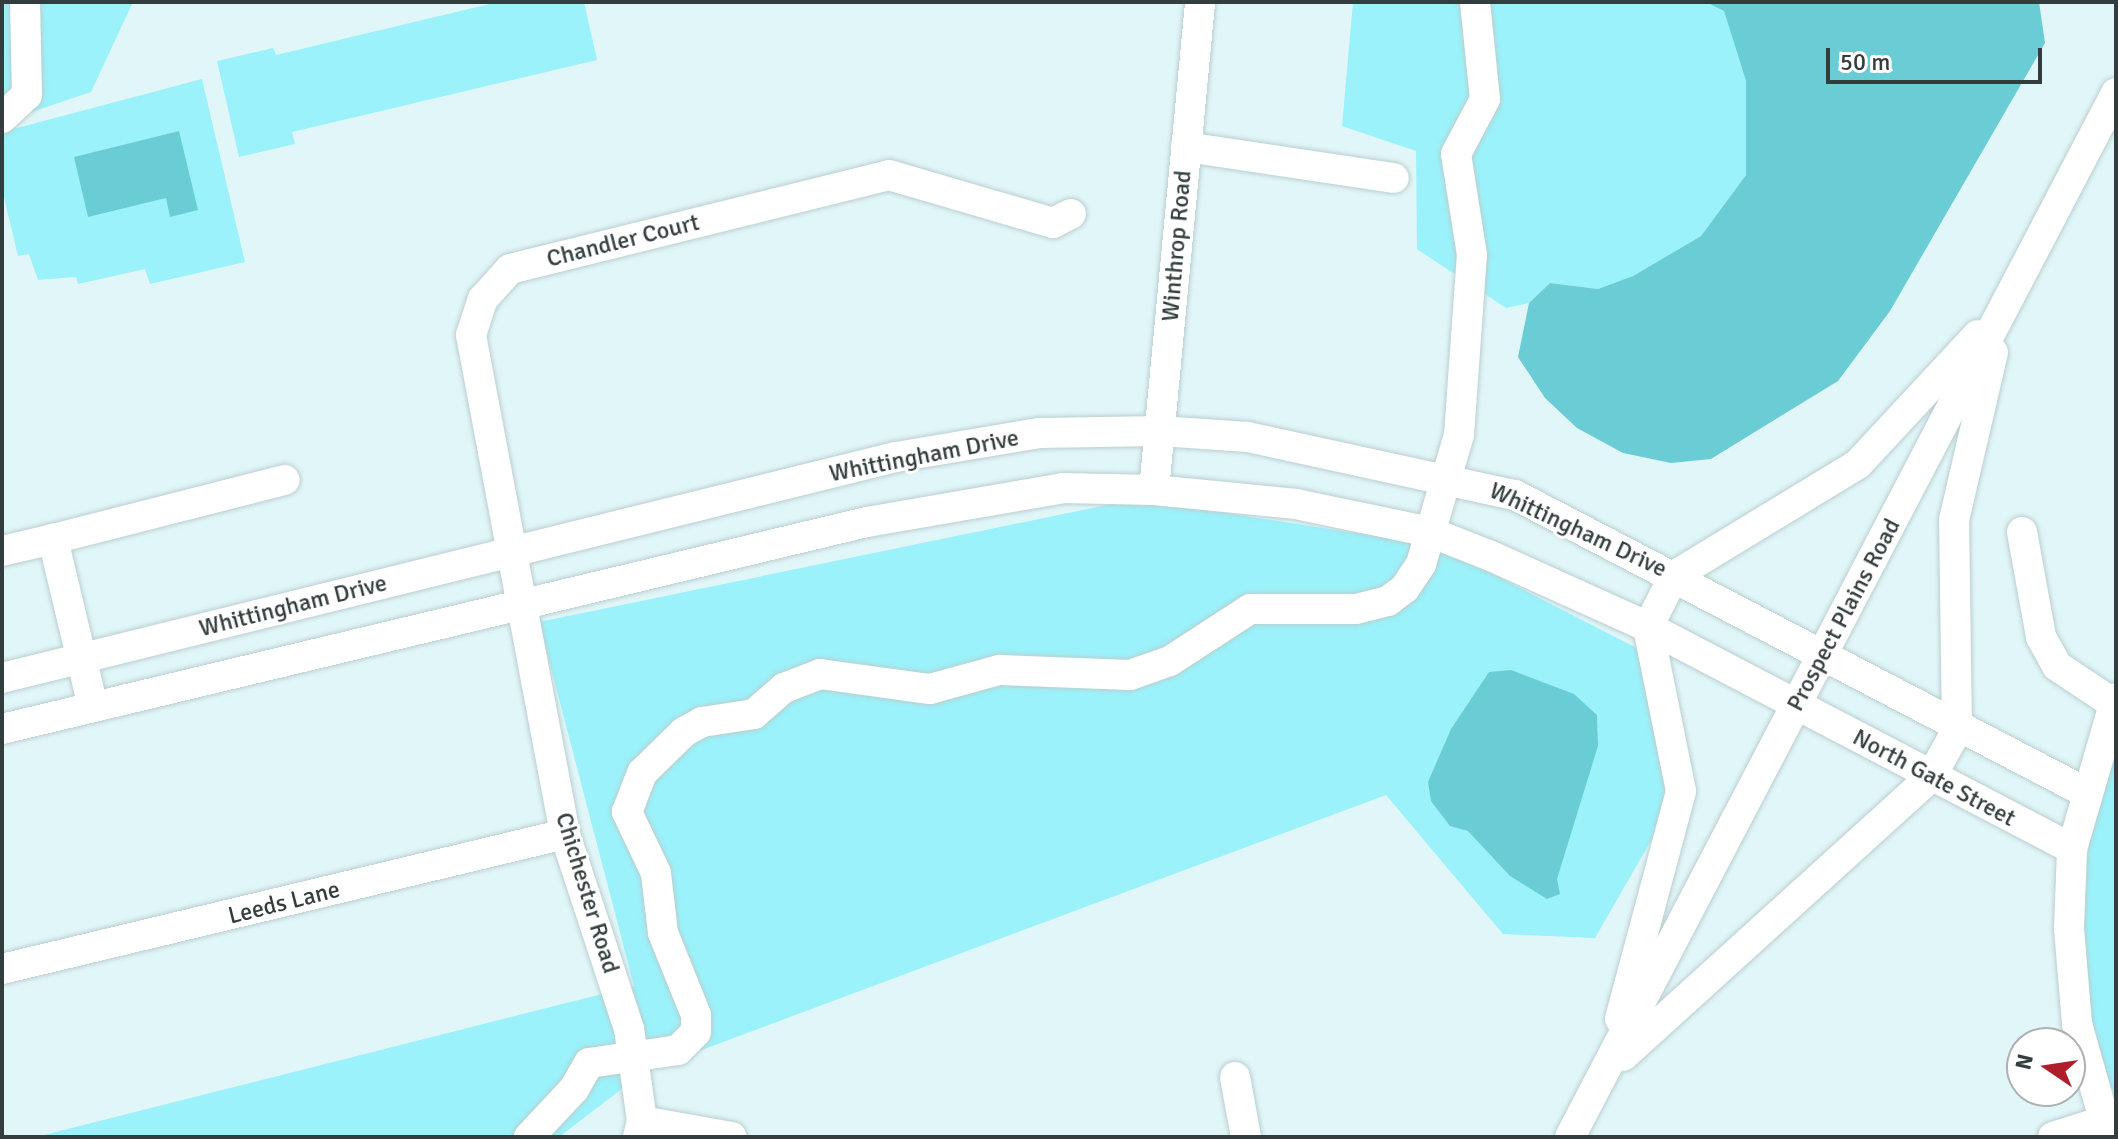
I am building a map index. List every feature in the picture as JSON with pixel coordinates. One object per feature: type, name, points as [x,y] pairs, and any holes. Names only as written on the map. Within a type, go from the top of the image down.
[{"type":"street","points":[[2,118],[27,95],[25,2]]},
{"type":"street","name":"Winthrop Road","points":[[1154,490],[1200,2]]},
{"type":"street","points":[[529,1137],[574,1089],[589,1063],[678,1050],[696,1032],[696,1015],[663,933],[656,873],[627,812],[642,773],[684,732],[702,722],[754,714],[784,688],[820,674],[930,689],[999,670],[1140,672],[1250,609],[1356,609],[1388,601],[1421,564],[1444,475],[1459,435],[1472,255],[1456,154],[1485,99],[1475,2]]},
{"type":"street","name":"Prospect Plains Road","points":[[1570,1137],[2116,93]]},
{"type":"street","points":[[1186,147],[1394,178]]},
{"type":"street","name":"Chandler Court","points":[[523,601],[471,335],[483,299],[510,269],[889,175],[1053,223],[1071,214]]},
{"type":"street","points":[[1607,1071],[1681,791],[1648,627],[1674,576],[1858,464],[2004,307]]},
{"type":"street","points":[[1607,1071],[1931,777],[1957,730],[1954,520],[2004,307]]},
{"type":"street","name":"Whittingham Drive","points":[[2,678],[896,457],[1040,433],[1160,431],[1248,437],[1444,475],[1515,495],[1824,655]]},
{"type":"street","points":[[2,551],[285,480]]},
{"type":"street","points":[[2,729],[523,601],[867,522],[1063,488],[1154,490],[1296,504],[1430,532],[1648,627],[1797,705]]},
{"type":"street","points":[[2022,532],[2041,637],[2057,666],[2115,701],[2085,792],[2072,849],[2070,979],[2106,1129],[2053,1137]]},
{"type":"street","points":[[53,539],[93,707]]},
{"type":"street","name":"Chichester Road","points":[[523,601],[565,834],[633,1055],[640,1129]]},
{"type":"street","points":[[1824,655],[1957,730],[2085,792]]},
{"type":"street","name":"North Gate Street","points":[[1797,705],[2072,849]]},
{"type":"street","name":"Leeds Lane","points":[[2,969],[565,834]]},
{"type":"street","points":[[1235,1077],[1246,1137]]},
{"type":"street","points":[[640,1129],[732,1137]]},
{"type":"shaded area","points":[[2,2],[133,2],[91,92],[2,122]]},
{"type":"shaded area","points":[[498,2],[584,2],[597,60],[292,132],[295,144],[239,157],[217,61],[273,48],[276,55]]},
{"type":"shaded area","points":[[1353,2],[1706,2],[1724,10],[1746,81],[1746,175],[1701,236],[1633,276],[1598,289],[1550,283],[1529,303],[1506,308],[1417,249],[1416,151],[1342,126]]},
{"type":"shaded area","points":[[1706,2],[2039,2],[2045,43],[1890,311],[1838,381],[1711,459],[1671,463],[1623,453],[1577,428],[1545,398],[1518,357],[1529,303],[1550,283],[1598,289],[1633,276],[1701,236],[1746,175],[1746,81],[1724,11]]},
{"type":"shaded area","points":[[202,79],[245,262],[150,284],[145,269],[78,284],[76,277],[38,280],[29,254],[18,256],[2,189],[2,132]]},
{"type":"shaded area","points":[[179,131],[198,210],[170,217],[166,198],[88,217],[74,157]]},
{"type":"shaded area","points":[[1136,499],[1438,546],[1656,658],[1679,792],[1595,938],[1503,934],[1386,795],[645,1071],[559,1137],[36,1137],[634,986],[539,622]]},
{"type":"shaded area","points":[[1511,670],[1574,694],[1597,715],[1598,746],[1557,879],[1560,894],[1547,899],[1510,876],[1468,831],[1450,826],[1431,801],[1428,782],[1451,729],[1489,672]]},
{"type":"shaded area","points":[[2116,715],[2116,1088],[2096,1096],[2073,902]]}]
